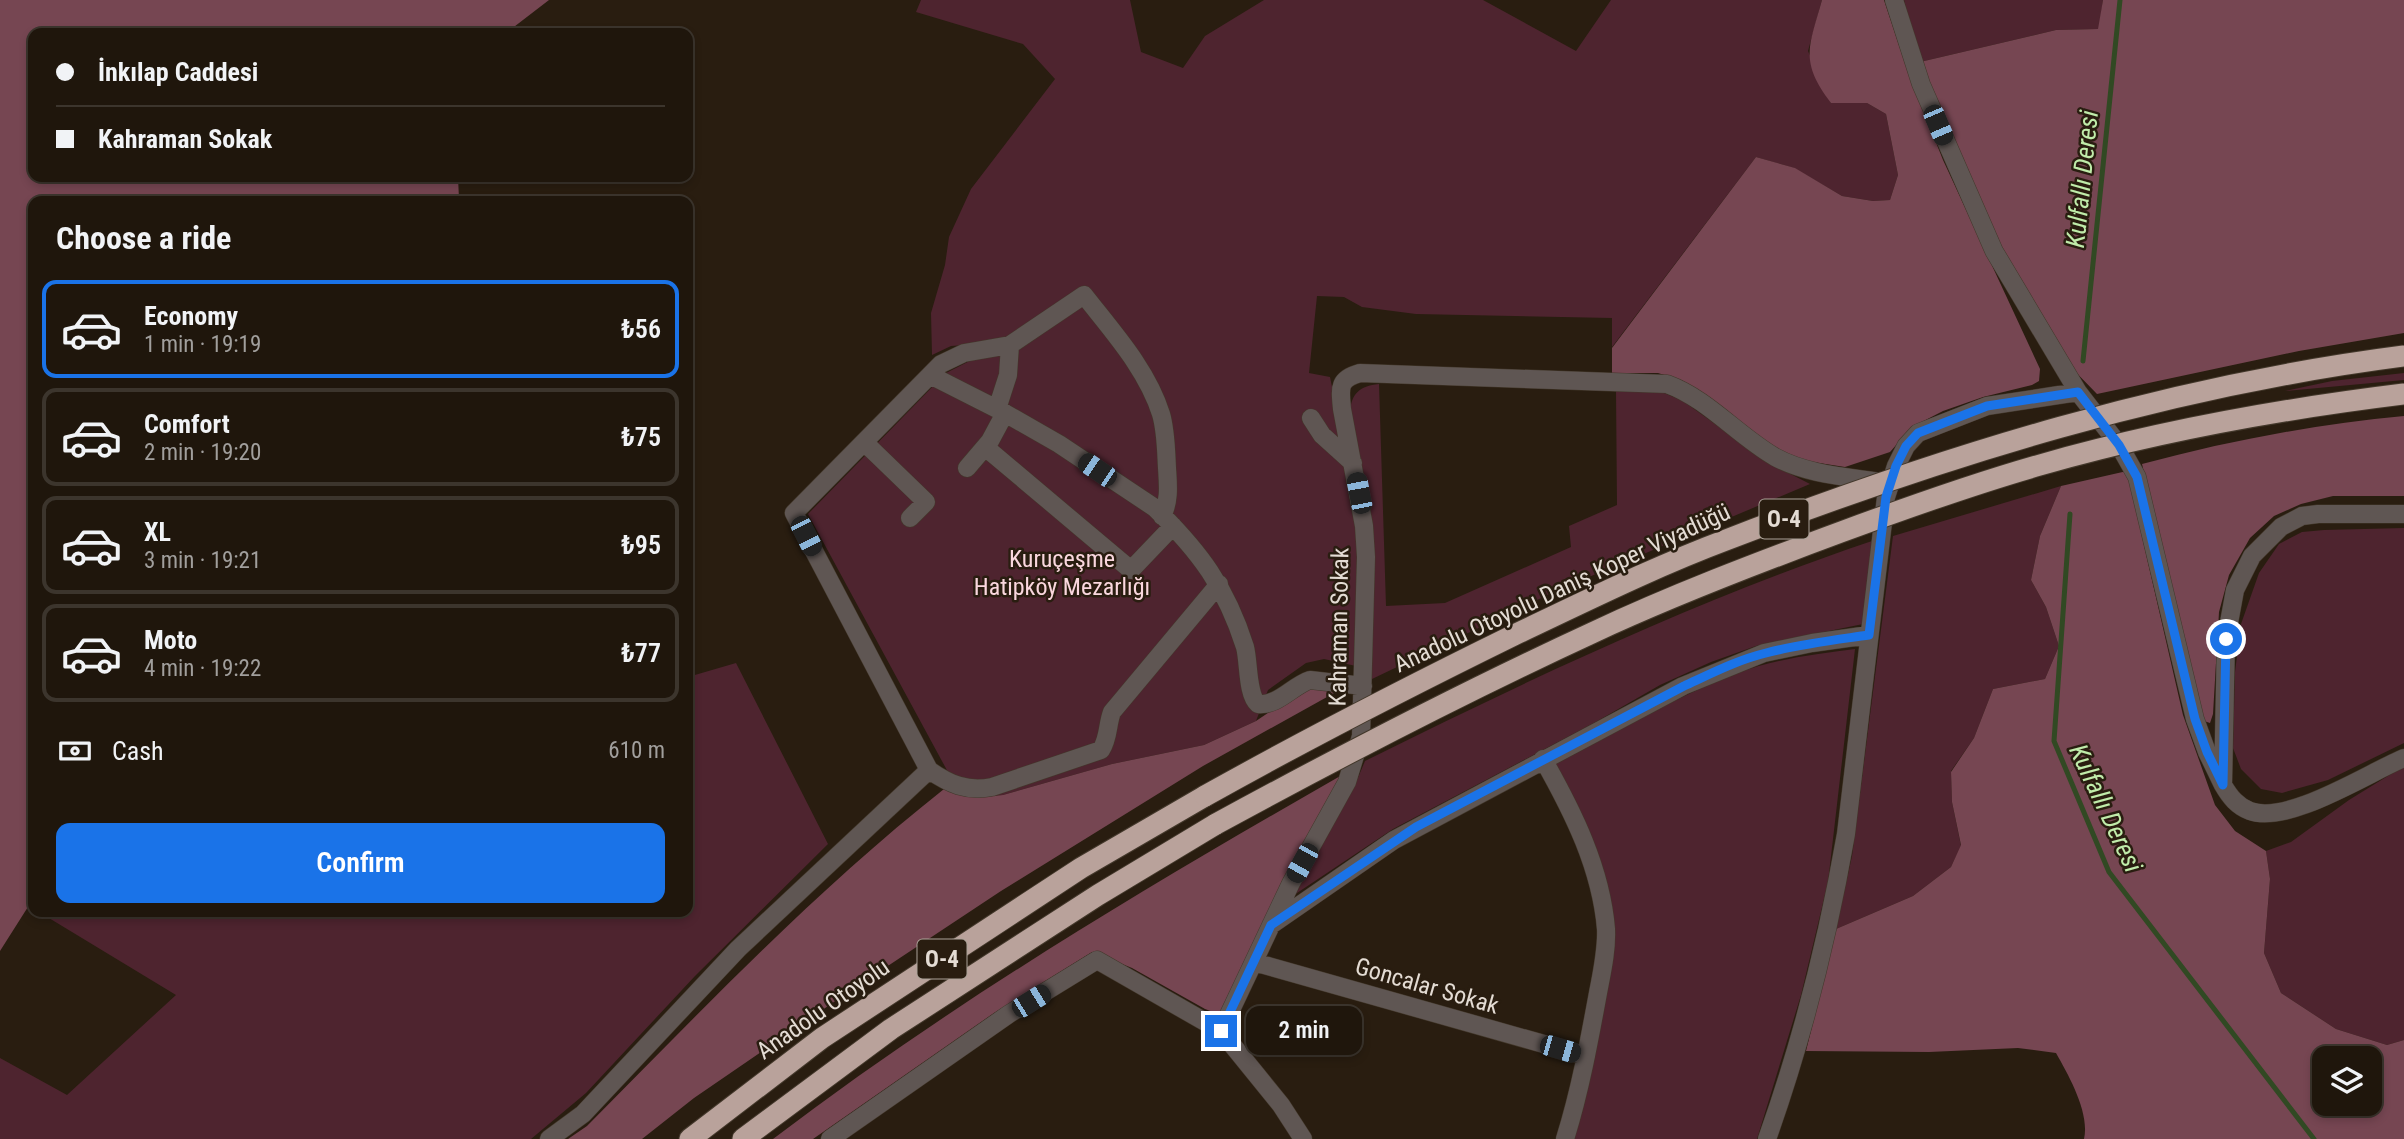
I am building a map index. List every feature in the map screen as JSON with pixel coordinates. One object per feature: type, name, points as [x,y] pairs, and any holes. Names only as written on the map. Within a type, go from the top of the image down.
[{"type":"highway","name":"Anadolu Otoyolu Daniş Koper Viyadüğü","points":[[1205,796],[1403,690],[1581,603],[1724,540],[1907,474],[2029,435],[2231,384],[2320,367],[2404,356]]},
{"type":"highway","name":"O-4","points":[[743,1139],[891,1029],[1098,895],[1216,824],[1335,760],[1593,632],[1737,570],[1916,504],[2039,465],[2146,437],[2328,403],[2404,394]]},
{"type":"highway","name":"Anadolu Otoyolu","points":[[690,1139],[845,1023],[1081,868],[1205,796]]},
{"type":"street","points":[[1894,0],[1921,84],[1994,251],[2078,392],[2119,445],[2137,477],[2195,719],[2207,752],[2231,798],[2251,811],[2281,811],[2312,802],[2404,758]]},
{"type":"street","points":[[985,447],[1131,570],[1167,521],[1165,434],[1160,413],[1127,351],[1084,295],[1010,345],[950,358],[794,513],[929,770],[946,782],[960,787],[984,789],[1101,750],[1106,742],[1112,712],[1219,584]]},
{"type":"street","points":[[967,468],[996,432],[1008,375],[1010,345]]},
{"type":"street","name":"Kahraman Sokak","points":[[1221,1031],[1291,883],[1347,782],[1361,736],[1364,526],[1340,390],[1342,383],[1350,376],[1360,373],[1667,384],[1696,399],[1760,447],[1786,462],[1821,472],[1890,484]]},
{"type":"street","points":[[930,375],[1059,444],[1167,521],[1195,551],[1219,584],[1247,653],[1252,693],[1258,704],[1274,702],[1310,680],[1363,686]]},
{"type":"street","points":[[1767,1139],[1797,1043],[1837,886],[1846,834],[1886,497],[1896,466],[1906,446],[1918,433],[1935,425],[1987,406],[2078,392]]},
{"type":"street","points":[[1311,418],[1322,435],[1353,463]]},
{"type":"street","points":[[864,442],[926,502],[910,518]]},
{"type":"street","points":[[2223,785],[2226,639],[2235,590],[2252,556],[2281,527],[2302,516],[2343,513],[2404,514]]},
{"type":"street","points":[[1271,925],[1394,840],[1684,686],[1730,665],[1776,650],[1869,635]]},
{"type":"street","points":[[1543,760],[1578,825],[1601,897],[1605,927],[1606,945],[1586,1056],[1565,1139]]},
{"type":"street","points":[[549,1139],[583,1114],[738,949],[929,770]]},
{"type":"street","points":[[830,1139],[1009,1014],[1097,960],[1221,1031],[1281,1105],[1301,1138]]},
{"type":"street","name":"Goncalar Sokak","points":[[1254,962],[1586,1056]]},
{"type":"green space","name":"Kuruçeşme Hatipköy Mezarlığı","points":[[921,0],[1130,0],[1141,52],[1183,68],[1205,36],[1264,0],[1483,0],[1576,51],[1611,0],[1822,0],[1808,51],[1831,103],[1867,103],[1886,114],[1898,175],[1890,200],[1873,201],[1842,196],[1794,168],[1756,157],[1612,347],[1612,318],[1416,314],[1362,307],[1344,297],[1317,296],[1309,373],[1330,377],[1359,535],[1356,666],[1324,659],[1306,663],[1268,690],[1256,721],[1204,745],[1112,764],[1003,795],[983,797],[944,789],[949,774],[808,514],[946,373],[1007,342],[951,346],[932,355],[931,313],[945,265],[949,237],[971,189],[1055,79],[1023,44],[916,12]]},
{"type":"green space","points":[[1904,0],[2103,0],[2099,29],[2056,30],[1920,62]]},
{"type":"green space","points":[[2404,373],[2404,380],[2285,391],[2332,381]]},
{"type":"green space","points":[[1379,384],[1386,606],[1445,603],[1571,547],[1569,526],[1617,505],[1616,390],[1662,392],[1683,401],[1771,464],[1810,484],[1558,590],[1372,679],[1372,563],[1350,413],[1357,392]]},
{"type":"green space","points":[[2061,486],[2040,536],[2031,580],[2046,607],[2059,646],[2045,679],[1993,689],[1974,738],[1951,771],[1952,802],[1961,846],[1951,867],[1913,896],[1836,929],[1852,856],[1893,536]]},
{"type":"green space","points":[[2404,528],[2404,743],[2328,780],[2282,793],[2261,789],[2241,769],[2233,748],[2235,672],[2241,624],[2259,573],[2279,544],[2302,532]]},
{"type":"green space","points":[[1872,541],[1863,624],[1756,646],[1711,662],[1660,685],[1594,723],[1393,829],[1294,895],[1365,761],[1615,642],[1742,589]]},
{"type":"green space","points":[[1855,649],[1828,882],[1801,995],[1757,1139],[1573,1139],[1614,939],[1554,765],[1668,704],[1738,673],[1781,661]]},
{"type":"green space","points":[[736,663],[828,844],[695,976],[586,1093],[531,1139],[0,1139],[0,1058],[67,1095],[176,995],[47,917],[693,917],[693,676]]},
{"type":"green space","points":[[2404,766],[2404,1040],[2387,1045],[2336,1029],[2281,993],[2264,953],[2270,879],[2266,851],[2291,842],[2349,800]]},
{"type":"shaded area","points":[[0,0],[549,0],[513,28],[28,28],[28,182],[458,182],[459,196],[28,196],[28,907],[0,951]]},
{"type":"shaded area","points":[[1822,0],[1884,0],[1908,72],[1943,160],[2040,369],[2039,381],[2032,385],[1983,397],[1943,411],[1912,427],[1890,452],[1845,467],[1806,461],[1772,447],[1683,381],[1658,373],[1612,373],[1612,348],[1756,157],[1795,168],[1842,196],[1873,201],[1890,200],[1898,175],[1886,114],[1867,103],[1831,103],[1814,76],[1811,42]]},
{"type":"shaded area","points":[[2103,0],[2404,0],[2404,333],[2299,351],[2097,394],[2061,357],[2037,320],[1979,199],[1920,62],[2056,30],[2098,29]]},
{"type":"shaded area","points":[[2404,416],[2404,496],[2333,496],[2301,504],[2274,516],[2250,538],[2229,575],[2219,612],[2213,714],[2210,723],[2204,721],[2142,464],[2272,434]]},
{"type":"shaded area","points":[[2127,471],[2183,715],[2215,805],[2235,831],[2266,851],[2270,879],[2264,953],[2281,993],[2336,1029],[2387,1045],[2404,1040],[2404,1139],[2084,1139],[2081,1106],[2056,1053],[2018,1048],[1929,1052],[1806,1051],[1836,929],[1913,896],[1951,867],[1961,845],[1952,802],[1951,772],[1974,738],[1993,689],[2045,679],[2059,646],[2046,607],[2031,580],[2040,536],[2061,486]]},
{"type":"shaded area","points":[[1311,689],[1336,692],[1203,766],[1001,891],[694,1098],[642,1139],[568,1139],[587,1126],[716,995],[850,868],[944,789],[983,797],[1003,795],[1112,764],[1204,745],[1256,721],[1295,695]]},
{"type":"shaded area","points":[[1342,775],[1223,1012],[1216,1013],[1205,1009],[1132,968],[1092,952],[994,1013],[813,1139],[773,1139],[980,993],[1123,903]]},
{"type":"waterway","name":"Kulfallı Deresi","points":[[2083,361],[2120,0]]},
{"type":"waterway","name":"Kulfallı Deresi","points":[[2070,514],[2054,741],[2109,872],[2314,1139]]},
{"type":"route","points":[[1221,1031],[1271,925],[1394,840],[1684,686],[1730,665],[1765,653],[1869,635],[1886,497],[1906,446],[1918,433],[1935,425],[1987,406],[2078,392],[2119,445],[2137,477],[2195,719],[2223,785],[2226,639]]}]
